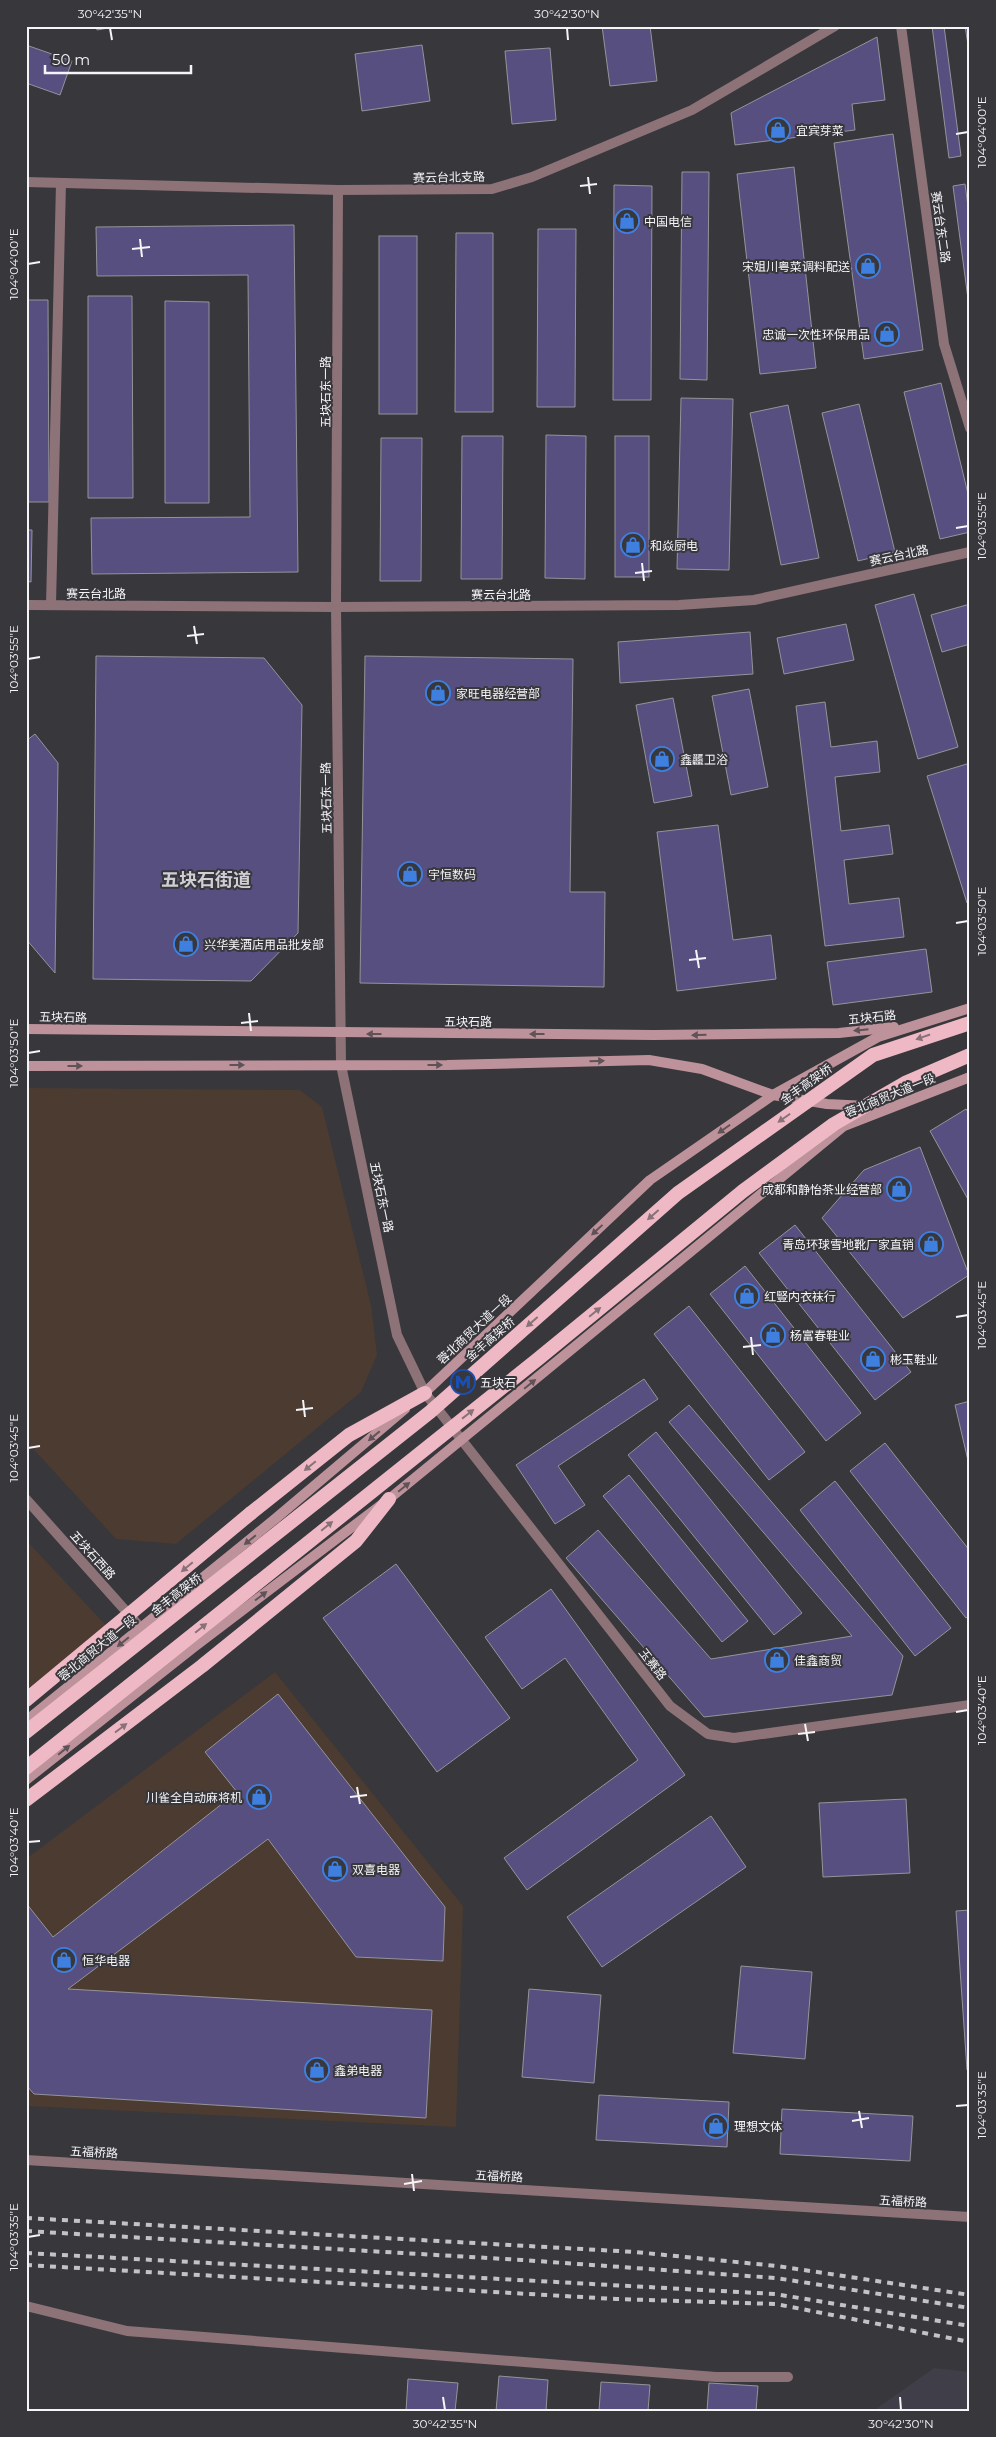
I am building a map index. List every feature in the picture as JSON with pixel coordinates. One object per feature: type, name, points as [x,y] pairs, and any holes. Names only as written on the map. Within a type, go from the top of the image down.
[{"type":"highway","name":"金丰高架桥","points":[[26,1732],[430,1412],[678,1193],[873,1055],[970,1023]]},
{"type":"highway","points":[[26,1768],[538,1359],[743,1191],[834,1124],[906,1083],[970,1055]]},
{"type":"highway","points":[[26,1700],[251,1513],[349,1435],[425,1393]]},
{"type":"highway","points":[[26,1800],[202,1666],[356,1541],[389,1499]]},
{"type":"main road","name":"蓉北商贸大道一段","points":[[26,1721],[275,1519],[425,1393],[650,1180],[773,1095],[878,1037],[910,1025],[970,1008]]},
{"type":"main road","name":"五块石路","points":[[26,1029],[341,1034],[839,1033],[910,1025]]},
{"type":"main road","points":[[26,1066],[341,1065],[649,1060],[702,1069],[773,1095],[827,1104],[893,1106]]},
{"type":"main road","name":"蓉北商贸大道一段","points":[[26,1780],[194,1646],[389,1499],[844,1126],[970,1077]]},
{"type":"street","name":"赛云台北支路","points":[[26,182],[338,190],[492,189],[532,177],[692,110],[834,26]]},
{"type":"street","name":"赛云台东二路","points":[[901,26],[944,344],[970,428]]},
{"type":"street","points":[[51,605],[61,182]]},
{"type":"street","name":"五块石东一路","points":[[338,190],[336,607],[341,1065],[398,1336],[425,1393]]},
{"type":"street","name":"赛云台北路","points":[[26,605],[336,607],[679,605],[754,600],[970,552]]},
{"type":"street","name":"玉赛路","points":[[425,1393],[463,1439],[670,1706],[708,1734],[734,1738],[970,1705]]},
{"type":"street","name":"五块石西路","points":[[26,1499],[141,1628]]},
{"type":"street","name":"五福桥路","points":[[26,2160],[970,2217]]},
{"type":"street","points":[[26,2306],[127,2331],[716,2377],[788,2377]]},
{"type":"shaded area","points":[[26,1088],[300,1090],[322,1107],[371,1305],[377,1355],[361,1392],[176,1544],[116,1539],[26,1441]]},
{"type":"shaded area","points":[[26,1540],[115,1635],[26,1703]]},
{"type":"shaded area","points":[[275,1672],[463,1906],[456,2127],[26,2106],[26,1859]]},
{"type":"shaded area","points":[[934,2368],[970,2372],[970,2411],[873,2411]]},
{"type":"building","points":[[96,26],[120,26],[97,30]]},
{"type":"building","points":[[602,26],[650,26],[657,81],[610,86]]},
{"type":"building","points":[[932,26],[944,26],[961,156],[949,158]]},
{"type":"building","points":[[965,26],[970,26],[970,57]]},
{"type":"building","points":[[877,37],[885,100],[852,104],[855,130],[735,145],[731,113]]},
{"type":"building","points":[[26,45],[72,61],[60,95],[26,83]]},
{"type":"building","points":[[422,45],[430,101],[362,111],[355,54]]},
{"type":"building","points":[[550,48],[556,120],[512,124],[505,51]]},
{"type":"building","points":[[893,134],[923,350],[864,359],[834,143]]},
{"type":"building","points":[[794,167],[816,368],[760,374],[737,174]]},
{"type":"building","points":[[682,172],[709,172],[707,380],[680,379]]},
{"type":"building","points":[[965,184],[970,221],[970,314],[953,186]]},
{"type":"building","points":[[614,185],[652,186],[651,400],[613,400]]},
{"type":"building","points":[[294,225],[298,572],[92,574],[91,518],[250,517],[248,275],[97,276],[96,227]]},
{"type":"building","points":[[538,229],[576,229],[575,407],[537,407]]},
{"type":"building","points":[[456,233],[493,233],[493,412],[455,412]]},
{"type":"building","points":[[379,236],[417,236],[417,414],[379,414]]},
{"type":"building","points":[[88,296],[132,296],[133,498],[88,498]]},
{"type":"building","points":[[26,300],[48,300],[49,502],[26,502]]},
{"type":"building","points":[[165,301],[209,302],[209,503],[165,503]]},
{"type":"building","points":[[941,383],[970,502],[970,532],[940,539],[904,392]]},
{"type":"building","points":[[681,398],[733,399],[729,570],[677,569]]},
{"type":"building","points":[[859,404],[895,552],[858,561],[822,413]]},
{"type":"building","points":[[788,405],[819,558],[781,565],[750,413]]},
{"type":"building","points":[[546,435],[586,436],[585,579],[545,578]]},
{"type":"building","points":[[462,436],[503,436],[502,579],[461,579]]},
{"type":"building","points":[[615,436],[649,436],[649,577],[615,577]]},
{"type":"building","points":[[381,438],[422,438],[421,581],[380,581]]},
{"type":"building","points":[[26,530],[32,530],[31,582],[26,581]]},
{"type":"building","points":[[914,594],[958,747],[918,759],[875,605]]},
{"type":"building","points":[[970,604],[970,644],[942,652],[931,615]]},
{"type":"building","points":[[846,624],[854,660],[784,674],[777,638]]},
{"type":"building","points":[[750,632],[753,674],[620,683],[618,642]]},
{"type":"building","points":[[96,656],[264,658],[302,705],[298,933],[251,981],[93,979]]},
{"type":"building","points":[[365,656],[573,659],[570,892],[605,892],[604,987],[360,983]]},
{"type":"building","points":[[749,689],[768,787],[731,795],[712,696]]},
{"type":"building","points":[[673,698],[692,796],[654,803],[636,705]]},
{"type":"building","points":[[825,702],[831,747],[877,741],[880,772],[835,777],[841,831],[889,825],[893,854],[844,860],[849,904],[899,898],[904,937],[825,946],[796,706]]},
{"type":"building","points":[[35,734],[58,763],[55,973],[26,939],[26,741]]},
{"type":"building","points":[[970,763],[970,902],[967,903],[927,776]]},
{"type":"building","points":[[718,825],[733,940],[771,935],[776,979],[677,991],[657,832]]},
{"type":"building","points":[[926,949],[932,992],[833,1005],[827,962]]},
{"type":"building","points":[[966,1109],[970,1115],[970,1203],[930,1131]]},
{"type":"building","points":[[920,1147],[969,1275],[903,1318],[822,1218],[864,1170]]},
{"type":"building","points":[[795,1225],[911,1372],[875,1400],[759,1253]]},
{"type":"building","points":[[745,1266],[861,1413],[826,1441],[710,1294]]},
{"type":"building","points":[[689,1306],[805,1452],[769,1480],[654,1334]]},
{"type":"building","points":[[644,1379],[658,1399],[558,1466],[585,1505],[555,1524],[516,1465]]},
{"type":"building","points":[[970,1401],[970,1469],[955,1405]]},
{"type":"building","points":[[689,1405],[903,1656],[892,1695],[704,1717],[566,1558],[598,1530],[711,1659],[852,1636],[669,1422]]},
{"type":"building","points":[[656,1432],[802,1613],[774,1635],[628,1455]]},
{"type":"building","points":[[885,1443],[970,1551],[970,1615],[966,1618],[850,1471]]},
{"type":"building","points":[[629,1475],[748,1621],[722,1642],[603,1496]]},
{"type":"building","points":[[835,1481],[951,1628],[915,1656],[800,1510]]},
{"type":"building","points":[[396,1564],[510,1718],[437,1772],[323,1618]]},
{"type":"building","points":[[551,1589],[685,1775],[527,1890],[504,1858],[638,1760],[565,1658],[522,1689],[485,1637]]},
{"type":"building","points":[[278,1694],[445,1907],[443,1961],[356,1957],[268,1839],[68,1989],[432,2010],[426,2118],[34,2094],[26,2085],[26,1903],[53,1937],[237,1792],[205,1752]]},
{"type":"building","points":[[906,1799],[910,1873],[823,1877],[819,1803]]},
{"type":"building","points":[[711,1816],[746,1867],[602,1967],[567,1917]]},
{"type":"building","points":[[970,1910],[970,2069],[967,2070],[956,1911]]},
{"type":"building","points":[[741,1966],[812,1972],[805,2059],[733,2053]]},
{"type":"building","points":[[529,1989],[601,1995],[594,2083],[522,2077]]},
{"type":"building","points":[[599,2095],[729,2102],[727,2147],[596,2140]]},
{"type":"building","points":[[782,2109],[913,2116],[910,2161],[780,2154]]},
{"type":"building","points":[[499,2376],[548,2380],[546,2411],[496,2411]]},
{"type":"building","points":[[408,2379],[458,2383],[455,2411],[406,2411]]},
{"type":"building","points":[[601,2382],[650,2385],[648,2411],[599,2411]]},
{"type":"building","points":[[709,2383],[758,2386],[756,2411],[707,2411]]},
{"type":"railway","points":[[26,2218],[635,2252],[777,2266],[970,2295]]},
{"type":"railway","points":[[26,2231],[522,2260],[776,2278],[970,2308]]},
{"type":"railway","points":[[26,2253],[775,2294],[970,2326]]},
{"type":"railway","points":[[26,2265],[616,2299],[776,2304],[970,2342]]},
{"type":"place","name":"宜宾芽菜","points":[[778,130]]},
{"type":"place","name":"中国电信","points":[[627,221]]},
{"type":"place","name":"宋姐川粤菜调料配送","points":[[868,266]]},
{"type":"place","name":"忠诚一次性环保用品","points":[[887,334]]},
{"type":"place","name":"和焱厨电","points":[[633,545]]},
{"type":"place","name":"家旺电器经营部","points":[[438,693]]},
{"type":"place","name":"鑫龘卫浴","points":[[662,759]]},
{"type":"place","name":"宇恒数码","points":[[410,874]]},
{"type":"place","name":"兴华美酒店用品批发部","points":[[186,944]]},
{"type":"place","name":"成都和静怡茶业经营部","points":[[899,1189]]},
{"type":"place","name":"青岛环球雪地靴厂家直销","points":[[931,1244]]},
{"type":"place","name":"红豎内衣袜行","points":[[747,1296]]},
{"type":"place","name":"杨富春鞋业","points":[[773,1335]]},
{"type":"place","name":"彬玉鞋业","points":[[873,1359]]},
{"type":"place","name":"五块石","points":[[463,1382]]},
{"type":"place","name":"佳鑫商贸","points":[[777,1660]]},
{"type":"place","name":"川雀全自动麻将机","points":[[259,1797]]},
{"type":"place","name":"双喜电器","points":[[335,1869]]},
{"type":"place","name":"恒华电器","points":[[64,1960]]},
{"type":"place","name":"鑫弟电器","points":[[317,2070]]},
{"type":"place","name":"理想文体","points":[[716,2126]]},
{"type":"district","name":"五块石街道","points":[[206,880]]}]
